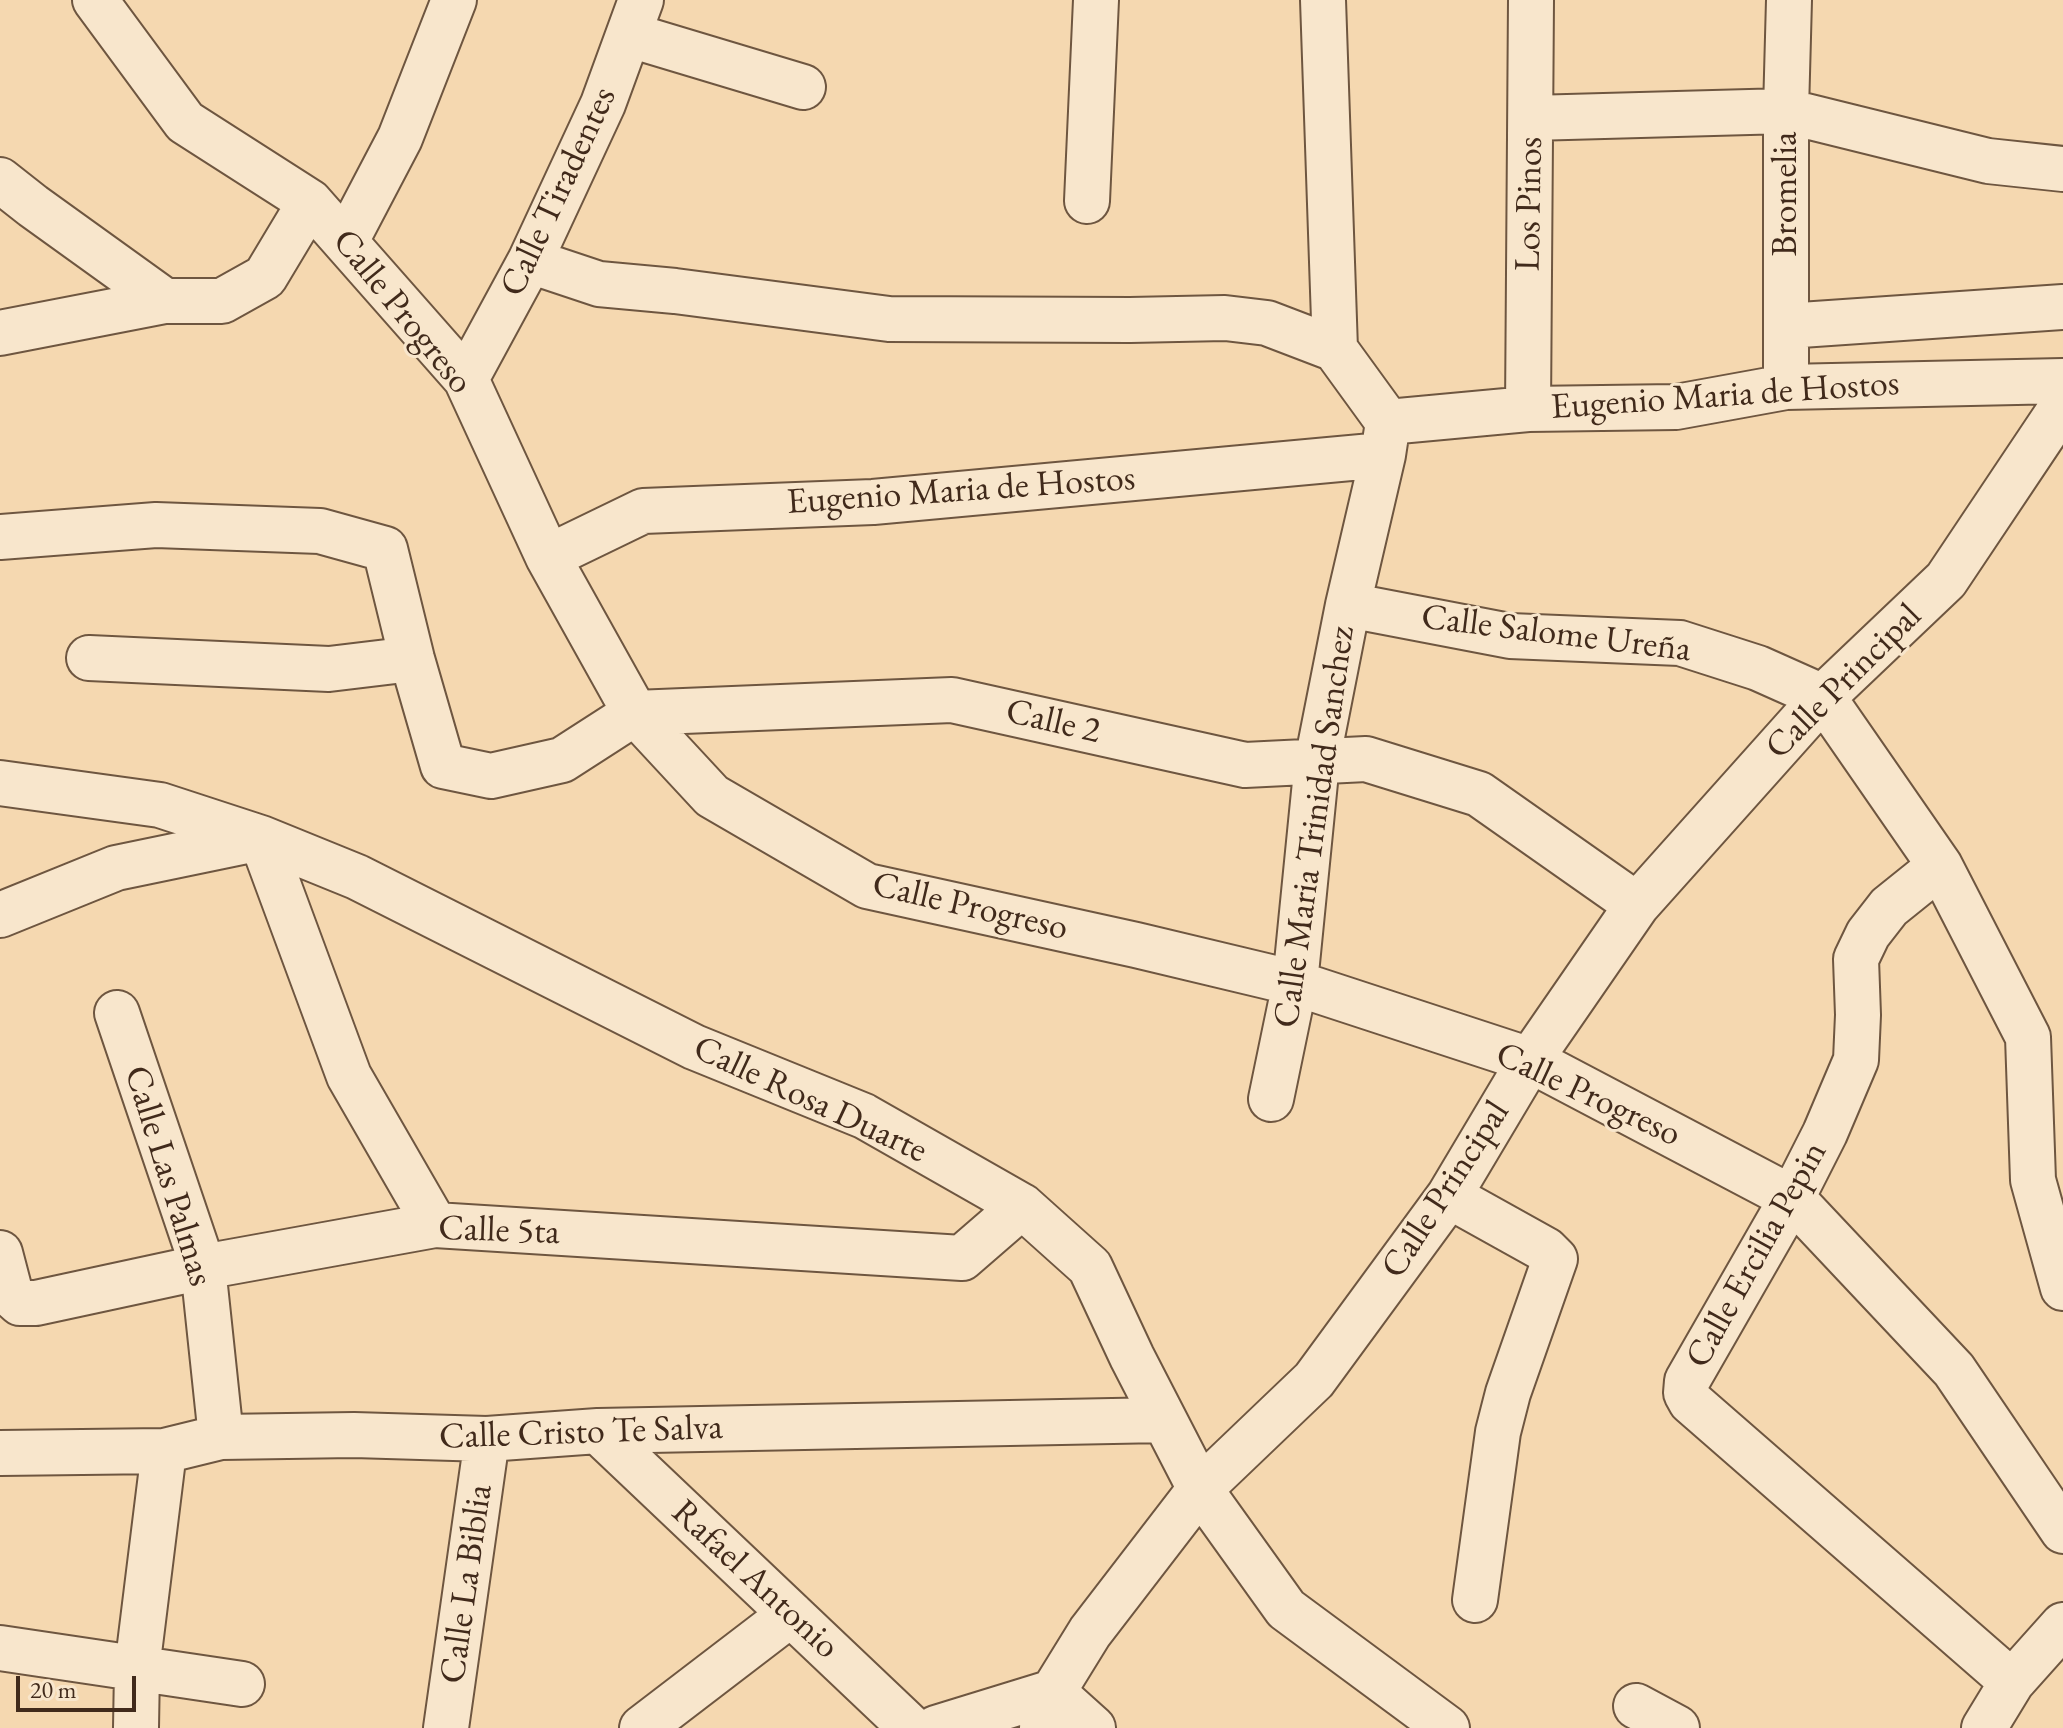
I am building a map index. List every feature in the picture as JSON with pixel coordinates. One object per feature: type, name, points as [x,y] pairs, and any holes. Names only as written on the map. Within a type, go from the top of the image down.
[{"type":"street","name":"Calle Progreso","points":[[95,0],[185,122],[310,202],[466,379],[548,557],[635,713],[712,796],[867,886],[1295,983],[1530,1060],[1792,1198],[1954,1370],[2063,1531]]},
{"type":"street","points":[[346,241],[400,138],[454,0]]},
{"type":"street","points":[[1087,201],[1096,0]]},
{"type":"street","points":[[1323,0],[1335,349],[1385,439]]},
{"type":"street","name":"Los Pinos","points":[[1528,409],[1531,0]]},
{"type":"street","name":"Bromelia","points":[[1786,387],[1789,0]]},
{"type":"street","points":[[636,18],[803,87]]},
{"type":"street","name":"Calle Tiradentes","points":[[466,379],[530,261],[603,104],[636,18]]},
{"type":"street","points":[[1531,118],[1786,111],[1988,161],[2063,169]]},
{"type":"street","points":[[0,180],[165,301]]},
{"type":"street","points":[[0,333],[165,301],[222,301],[265,277],[310,202]]},
{"type":"street","points":[[530,261],[599,284],[889,319],[1225,318],[1267,323],[1335,349]]},
{"type":"street","points":[[1786,326],[2063,307]]},
{"type":"street","name":"Eugenio Maria de Hostos","points":[[548,557],[643,511],[873,502],[1385,439],[1528,409],[1676,407],[1786,387],[2063,381]]},
{"type":"street","name":"Calle Principal","points":[[1047,1710],[1090,1632],[1200,1489],[1314,1380],[1449,1196],[1530,1060],[1637,905],[1823,697],[1946,580],[2063,405]]},
{"type":"street","name":"Calle Maria Trinidad Sanchez","points":[[1271,1099],[1295,983],[1317,762],[1385,439]]},
{"type":"street","points":[[0,537],[156,525],[320,531],[385,549],[443,766],[491,776],[562,760],[635,713]]},
{"type":"street","name":"Calle Salome Ureña","points":[[1348,605],[1510,636],[1680,643],[1758,668],[1823,697]]},
{"type":"street","points":[[89,658],[329,669],[412,659]]},
{"type":"street","points":[[1823,697],[1940,866],[2028,1037],[2033,1180],[2063,1288]]},
{"type":"street","name":"Calle 2","points":[[635,713],[952,700],[1245,765],[1366,759],[1479,794],[1637,905]]},
{"type":"street","name":"Calle Rosa Duarte","points":[[0,783],[160,805],[261,838],[357,877],[694,1047],[864,1116],[1022,1206],[1090,1267],[1200,1489],[1286,1609],[1447,1728]]},
{"type":"street","points":[[0,915],[116,868],[261,838],[349,1076],[435,1225]]},
{"type":"street","name":"Calle Ercilia Pepin","points":[[1940,866],[1889,907],[1868,934],[1856,959],[1856,1060],[1825,1133],[1792,1198],[1687,1381],[1686,1393],[1691,1402],[2012,1682]]},
{"type":"street","name":"Calle Las Palmas","points":[[117,1013],[203,1267],[221,1437]]},
{"type":"street","points":[[1449,1196],[1546,1250],[1555,1259],[1508,1393],[1498,1432],[1475,1600]]},
{"type":"street","name":"Calle 5ta","points":[[0,1253],[11,1295],[20,1303],[36,1303],[203,1267],[435,1225],[962,1258],[1022,1206]]},
{"type":"street","name":"Calle Cristo Te Salva","points":[[0,1453],[164,1451],[221,1437],[354,1435],[487,1439],[598,1431],[1164,1420]]},
{"type":"street","name":"Rafael Antonio","points":[[598,1431],[911,1728]]},
{"type":"street","name":"Calle La Biblia","points":[[446,1728],[487,1439]]},
{"type":"street","points":[[136,1728],[137,1669],[164,1451]]},
{"type":"street","points":[[642,1728],[791,1614]]},
{"type":"street","points":[[1984,1728],[2012,1682],[2063,1625]]},
{"type":"street","points":[[0,1648],[242,1684]]},
{"type":"street","points":[[1636,1706],[1677,1728]]},
{"type":"street","points":[[936,1728],[1047,1710],[1093,1728]]}]
